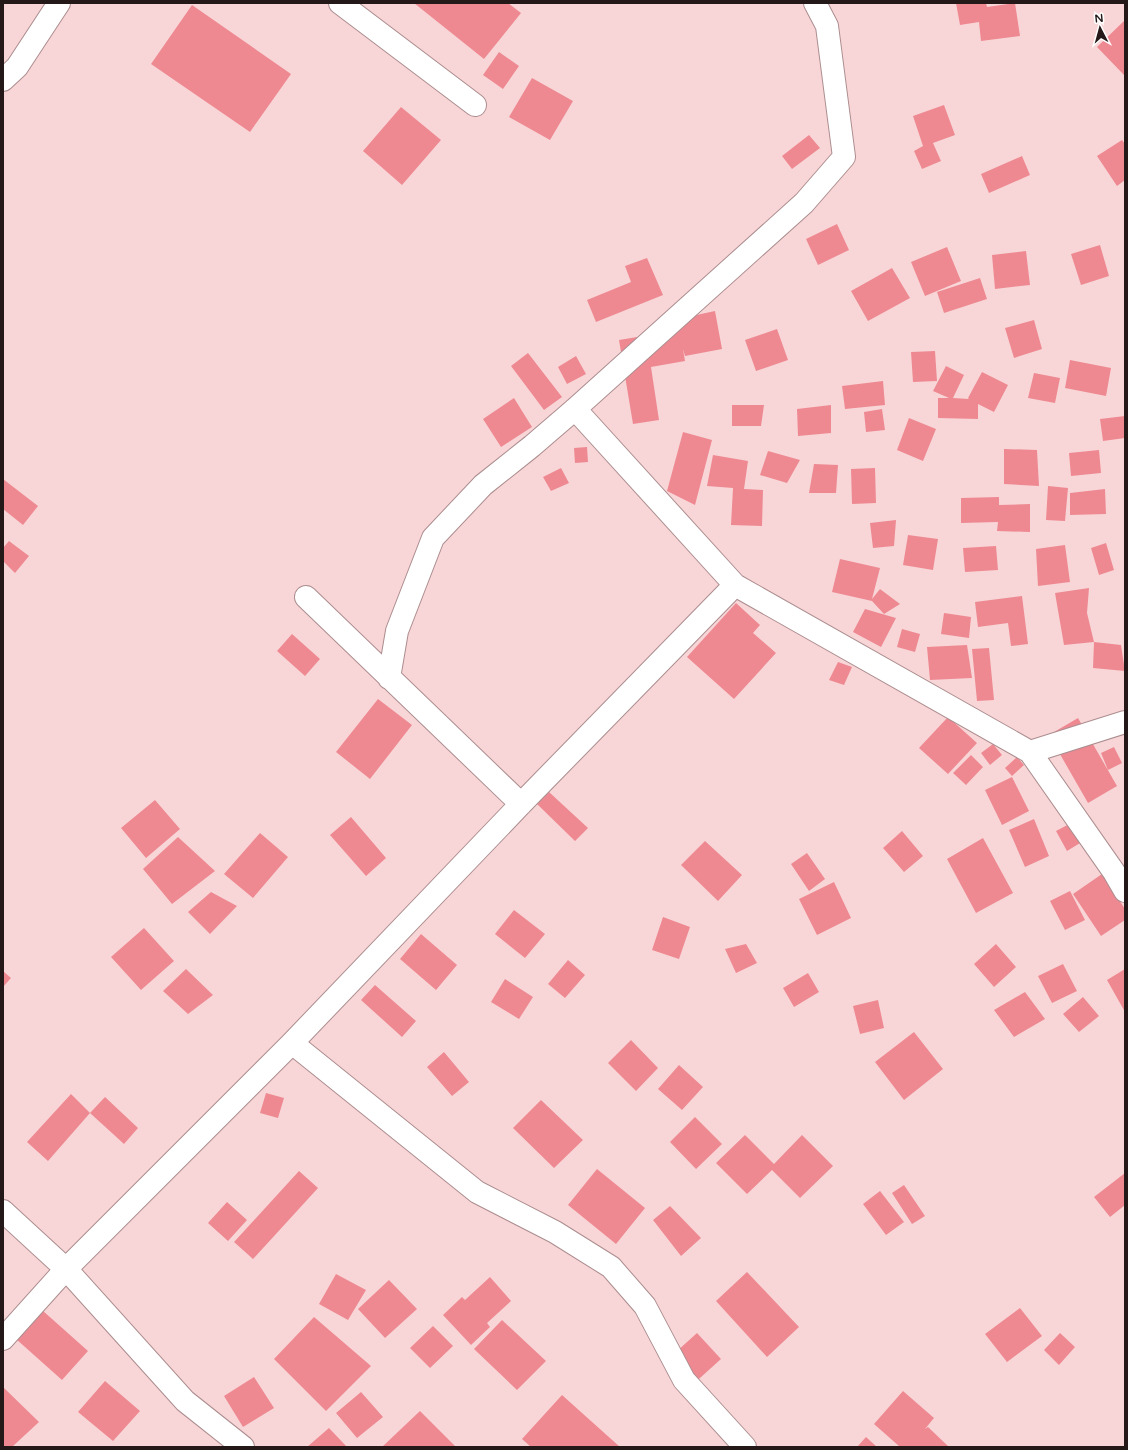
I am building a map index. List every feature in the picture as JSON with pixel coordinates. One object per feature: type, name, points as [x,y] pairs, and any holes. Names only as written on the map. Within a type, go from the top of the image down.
[{"type":"street","points":[[3,80],[16,67],[59,3]]},
{"type":"street","points":[[340,3],[475,105]]},
{"type":"street","points":[[389,678],[397,631],[433,538],[483,485],[575,409],[804,203],[844,157],[827,26],[815,3]]},
{"type":"street","points":[[575,409],[735,585],[1030,752],[1114,872],[1125,891]]},
{"type":"street","points":[[3,1339],[66,1270],[292,1043],[521,804],[735,585]]},
{"type":"street","points":[[306,598],[521,804]]},
{"type":"street","points":[[1030,752],[1125,722]]},
{"type":"street","points":[[292,1043],[477,1192],[555,1232],[611,1267],[645,1306],[684,1380],[745,1447]]},
{"type":"street","points":[[3,1211],[66,1270],[185,1401],[243,1447]]},
{"type":"building","points":[[414,3],[508,3],[521,13],[484,59]]},
{"type":"building","points":[[956,3],[986,3],[987,7],[1015,3],[1020,36],[981,41],[979,22],[960,25]]},
{"type":"building","points":[[192,5],[291,74],[250,132],[151,64]]},
{"type":"building","points":[[1124,21],[1125,74],[1124,75],[1097,47]]},
{"type":"building","points":[[499,52],[519,66],[503,89],[483,75]]},
{"type":"building","points":[[532,78],[573,101],[550,140],[509,117]]},
{"type":"building","points":[[944,105],[955,135],[933,143],[941,161],[922,169],[914,151],[923,146],[913,116]]},
{"type":"building","points":[[401,107],[441,140],[402,185],[363,151]]},
{"type":"building","points":[[809,135],[820,148],[792,169],[782,156]]},
{"type":"building","points":[[1122,140],[1125,144],[1125,180],[1117,186],[1097,156]]},
{"type":"building","points":[[1022,156],[1030,175],[989,193],[981,174]]},
{"type":"building","points":[[837,224],[849,250],[818,265],[806,239]]},
{"type":"building","points":[[1100,245],[1109,276],[1081,285],[1071,254]]},
{"type":"building","points":[[947,247],[961,281],[925,296],[911,262]]},
{"type":"building","points":[[1026,251],[1030,285],[995,289],[992,255]]},
{"type":"building","points":[[647,258],[663,295],[596,322],[587,300],[631,282],[625,266]]},
{"type":"building","points":[[892,268],[910,298],[868,321],[851,291]]},
{"type":"building","points":[[980,278],[987,299],[944,313],[937,292]]},
{"type":"building","points":[[715,311],[722,349],[685,356],[683,349],[685,361],[651,367],[659,420],[633,424],[619,340],[680,330],[678,319]]},
{"type":"building","points":[[1034,320],[1042,349],[1014,358],[1005,328]]},
{"type":"building","points":[[777,329],[788,360],[756,371],[745,340]]},
{"type":"building","points":[[935,351],[937,381],[913,382],[911,352]]},
{"type":"building","points":[[528,353],[562,397],[544,410],[511,366]]},
{"type":"building","points":[[576,356],[586,374],[567,384],[558,367]]},
{"type":"building","points":[[1070,360],[1111,368],[1106,396],[1065,388]]},
{"type":"building","points":[[946,366],[964,375],[953,398],[969,399],[968,398],[982,372],[1008,385],[994,412],[978,404],[978,419],[938,418],[938,398],[949,398],[933,391]]},
{"type":"building","points":[[1034,373],[1060,378],[1055,403],[1028,398]]},
{"type":"building","points":[[883,381],[885,405],[845,409],[842,386]]},
{"type":"building","points":[[514,398],[532,427],[501,447],[483,419]]},
{"type":"building","points":[[732,405],[764,405],[761,426],[732,426]]},
{"type":"building","points":[[831,405],[831,433],[798,436],[797,409]]},
{"type":"building","points":[[882,409],[885,430],[866,432],[864,412]]},
{"type":"building","points":[[1125,416],[1125,438],[1103,441],[1100,419]]},
{"type":"building","points":[[909,418],[936,429],[923,461],[897,450]]},
{"type":"building","points":[[683,432],[712,440],[695,505],[667,491]]},
{"type":"building","points":[[587,447],[588,462],[575,463],[574,448]]},
{"type":"building","points":[[1004,449],[1037,450],[1039,486],[1004,484]]},
{"type":"building","points":[[1099,450],[1101,473],[1071,476],[1069,453]]},
{"type":"building","points":[[768,451],[800,460],[787,483],[760,475]]},
{"type":"building","points":[[713,455],[748,461],[744,489],[763,490],[762,526],[731,525],[733,488],[707,486]]},
{"type":"building","points":[[814,464],[838,465],[836,493],[809,493]]},
{"type":"building","points":[[561,468],[569,483],[551,491],[543,477]]},
{"type":"building","points":[[875,468],[876,503],[852,504],[851,469]]},
{"type":"building","points":[[3,479],[38,506],[23,525],[3,509]]},
{"type":"building","points":[[1048,486],[1068,488],[1065,521],[1046,520]]},
{"type":"building","points":[[1105,489],[1106,514],[1070,515],[1070,493]]},
{"type":"building","points":[[999,497],[999,505],[1030,504],[1030,532],[997,531],[998,522],[961,523],[961,498]]},
{"type":"building","points":[[896,520],[894,546],[873,548],[870,523]]},
{"type":"building","points":[[908,535],[938,539],[933,570],[903,565]]},
{"type":"building","points":[[9,541],[29,556],[15,573],[3,561],[3,548]]},
{"type":"building","points":[[1106,543],[1114,570],[1099,575],[1091,548]]},
{"type":"building","points":[[1065,545],[1070,582],[1038,586],[1036,549]]},
{"type":"building","points":[[996,546],[998,570],[965,572],[963,548]]},
{"type":"building","points":[[840,559],[880,568],[872,599],[880,589],[900,604],[884,614],[872,601],[832,592]]},
{"type":"building","points":[[1089,588],[1087,613],[1094,642],[1064,645],[1055,593]]},
{"type":"building","points":[[1022,596],[1028,644],[1011,646],[1008,623],[978,627],[975,602]]},
{"type":"building","points":[[736,603],[760,625],[753,633],[776,653],[734,699],[687,657]]},
{"type":"building","points":[[865,609],[896,618],[881,647],[853,632]]},
{"type":"building","points":[[944,613],[971,617],[969,638],[941,634]]},
{"type":"building","points":[[902,629],[920,634],[915,652],[897,647]]},
{"type":"building","points":[[292,634],[320,659],[305,676],[277,651]]},
{"type":"building","points":[[1094,642],[1121,645],[1125,671],[1093,668]]},
{"type":"building","points":[[967,645],[972,678],[930,680],[927,647]]},
{"type":"building","points":[[989,648],[994,700],[977,701],[972,649]]},
{"type":"building","points":[[838,662],[852,667],[844,685],[829,680]]},
{"type":"building","points":[[378,699],[412,725],[370,779],[336,752]]},
{"type":"building","points":[[948,717],[977,743],[948,774],[919,748]]},
{"type":"building","points":[[1078,718],[1117,786],[1088,803],[1049,735]]},
{"type":"building","points":[[993,744],[1002,755],[990,765],[981,753]]},
{"type":"building","points":[[1114,747],[1122,763],[1108,770],[1101,753]]},
{"type":"building","points":[[971,755],[983,767],[966,785],[953,773]]},
{"type":"building","points":[[1017,757],[1024,765],[1012,776],[1005,768]]},
{"type":"building","points":[[1012,777],[1029,811],[1002,825],[985,790]]},
{"type":"building","points":[[549,792],[588,828],[575,841],[537,804]]},
{"type":"building","points":[[155,800],[180,829],[146,858],[121,828]]},
{"type":"building","points":[[351,817],[386,858],[366,876],[330,835]]},
{"type":"building","points":[[1034,819],[1049,856],[1025,867],[1009,830]]},
{"type":"building","points":[[1075,821],[1085,840],[1067,851],[1056,831]]},
{"type":"building","points":[[902,831],[923,856],[904,872],[883,848]]},
{"type":"building","points":[[260,833],[288,857],[253,898],[224,874]]},
{"type":"building","points":[[178,837],[215,871],[172,904],[143,869]]},
{"type":"building","points":[[983,838],[1013,893],[976,913],[947,859]]},
{"type":"building","points":[[705,841],[742,875],[718,901],[681,865]]},
{"type":"building","points":[[807,853],[825,879],[809,891],[791,864]]},
{"type":"building","points":[[1102,874],[1125,909],[1125,920],[1101,936],[1073,894]]},
{"type":"building","points":[[834,882],[851,918],[817,935],[799,899]]},
{"type":"building","points":[[1070,891],[1085,920],[1065,930],[1050,901]]},
{"type":"building","points":[[211,892],[237,906],[210,934],[188,912]]},
{"type":"building","points":[[514,910],[545,934],[525,958],[495,934]]},
{"type":"building","points":[[663,917],[690,927],[679,959],[652,950]]},
{"type":"building","points":[[144,928],[174,961],[141,990],[111,957]]},
{"type":"building","points":[[421,934],[457,965],[436,990],[400,959]]},
{"type":"building","points":[[746,944],[757,963],[736,973],[725,949]]},
{"type":"building","points":[[996,944],[1016,967],[994,987],[974,964]]},
{"type":"building","points":[[568,960],[585,975],[565,998],[548,984]]},
{"type":"building","points":[[1063,964],[1077,991],[1052,1003],[1038,976]]},
{"type":"building","points":[[186,969],[213,995],[188,1014],[163,991]]},
{"type":"building","points":[[1125,969],[1125,1012],[1107,980]]},
{"type":"building","points":[[3,971],[11,978],[3,987]]},
{"type":"building","points":[[808,973],[819,992],[794,1007],[783,988]]},
{"type":"building","points":[[505,979],[533,997],[519,1019],[491,1002]]},
{"type":"building","points":[[375,985],[416,1021],[402,1037],[361,1000]]},
{"type":"building","points":[[1025,992],[1045,1019],[1014,1037],[994,1010]]},
{"type":"building","points":[[1083,997],[1099,1016],[1079,1032],[1063,1014]]},
{"type":"building","points":[[878,1000],[884,1028],[860,1034],[853,1006]]},
{"type":"building","points":[[914,1032],[943,1069],[904,1100],[875,1062]]},
{"type":"building","points":[[631,1040],[658,1068],[636,1091],[608,1063]]},
{"type":"building","points":[[444,1052],[469,1082],[452,1096],[427,1067]]},
{"type":"building","points":[[679,1065],[703,1087],[682,1110],[658,1089]]},
{"type":"building","points":[[266,1093],[284,1098],[278,1118],[260,1113]]},
{"type":"building","points":[[71,1094],[90,1113],[48,1161],[27,1142]]},
{"type":"building","points":[[105,1097],[138,1128],[124,1144],[90,1113]]},
{"type":"building","points":[[541,1100],[583,1140],[554,1168],[513,1128]]},
{"type":"building","points":[[695,1117],[722,1144],[696,1169],[670,1142]]},
{"type":"building","points":[[745,1135],[774,1164],[802,1135],[833,1166],[800,1198],[772,1170],[747,1194],[716,1163]]},
{"type":"building","points":[[597,1169],[645,1208],[616,1244],[568,1205]]},
{"type":"building","points":[[299,1171],[318,1188],[253,1259],[234,1242]]},
{"type":"building","points":[[1125,1173],[1125,1205],[1110,1217],[1094,1197]]},
{"type":"building","points":[[904,1185],[925,1216],[912,1224],[892,1193]]},
{"type":"building","points":[[880,1191],[904,1222],[886,1235],[863,1204]]},
{"type":"building","points":[[227,1202],[247,1220],[228,1241],[208,1223]]},
{"type":"building","points":[[670,1206],[701,1238],[681,1256],[653,1220]]},
{"type":"building","points":[[747,1272],[799,1327],[767,1357],[716,1301]]},
{"type":"building","points":[[336,1274],[366,1290],[348,1320],[319,1304]]},
{"type":"building","points":[[490,1277],[511,1301],[487,1323],[490,1327],[471,1345],[443,1315],[462,1297],[465,1300]]},
{"type":"building","points":[[389,1280],[417,1309],[385,1338],[358,1309]]},
{"type":"building","points":[[1020,1308],[1042,1336],[1007,1362],[985,1334]]},
{"type":"building","points":[[42,1310],[88,1351],[62,1380],[16,1339]]},
{"type":"building","points":[[314,1317],[371,1366],[326,1411],[274,1359]]},
{"type":"building","points":[[502,1320],[546,1361],[517,1390],[474,1349]]},
{"type":"building","points":[[433,1326],[453,1346],[430,1368],[410,1348]]},
{"type":"building","points":[[697,1333],[721,1359],[690,1387],[666,1361]]},
{"type":"building","points":[[1060,1333],[1075,1347],[1059,1365],[1044,1350]]},
{"type":"building","points":[[254,1377],[274,1408],[243,1427],[224,1396]]},
{"type":"building","points":[[105,1381],[140,1411],[113,1441],[78,1412]]},
{"type":"building","points":[[3,1387],[39,1422],[12,1447],[3,1447]]},
{"type":"building","points":[[903,1391],[934,1418],[925,1429],[928,1427],[949,1447],[900,1447],[874,1424]]},
{"type":"building","points":[[361,1392],[383,1417],[357,1438],[336,1413]]},
{"type":"building","points":[[562,1395],[620,1447],[531,1447],[522,1439]]},
{"type":"building","points":[[420,1411],[456,1447],[382,1447]]},
{"type":"building","points":[[329,1428],[347,1447],[307,1447]]},
{"type":"building","points":[[866,1437],[877,1447],[857,1447]]}]
